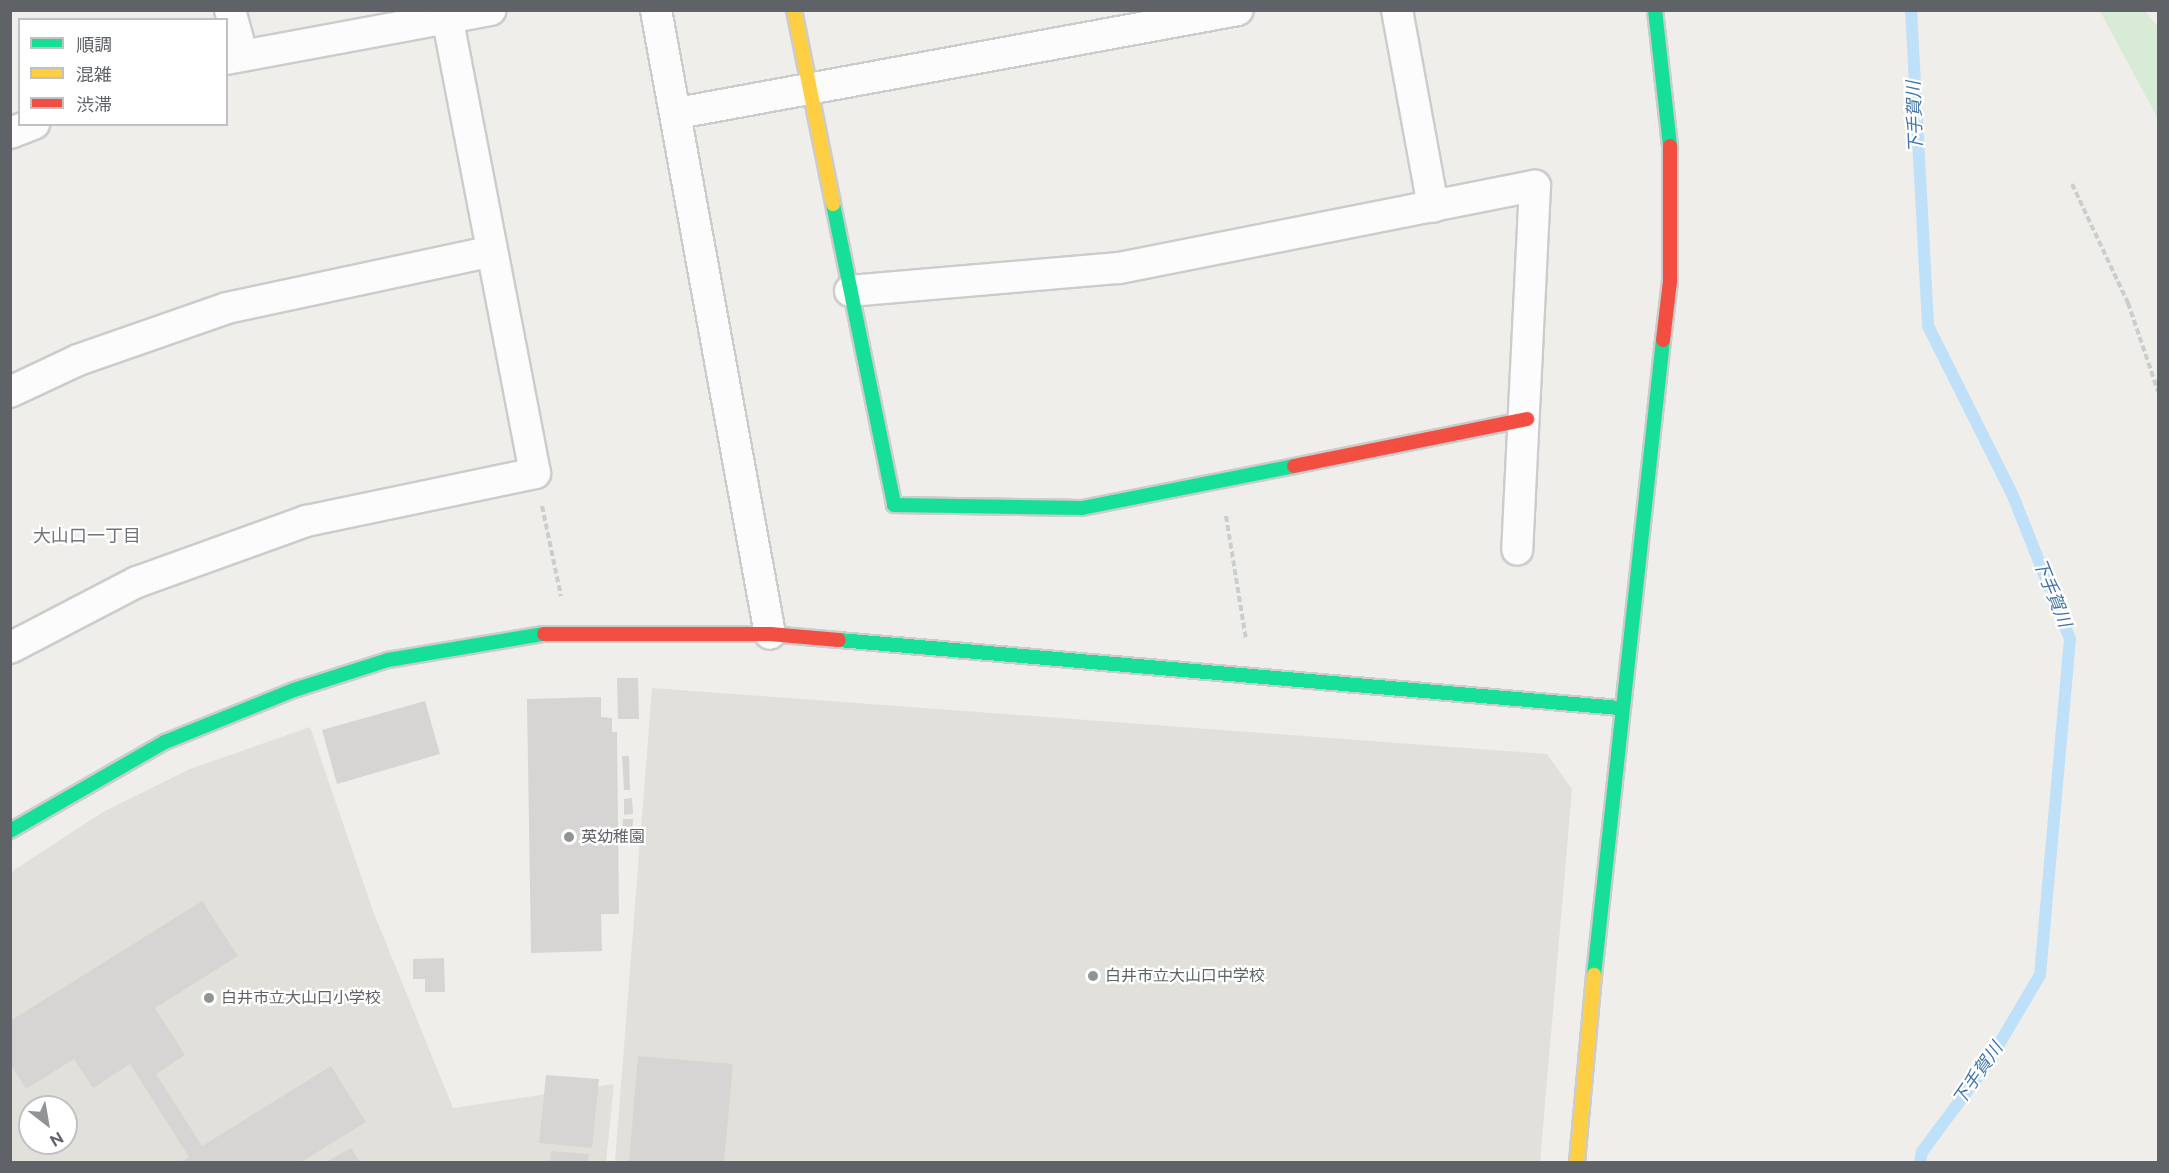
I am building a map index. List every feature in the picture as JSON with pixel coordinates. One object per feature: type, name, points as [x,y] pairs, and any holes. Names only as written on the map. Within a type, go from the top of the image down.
[{"type":"street","points":[[230,10],[234,56],[447,15],[490,10]]},
{"type":"street","points":[[656,10],[678,113],[770,634]]},
{"type":"street","points":[[794,10],[894,505],[1082,508],[1527,419]]},
{"type":"street","points":[[678,113],[1238,10]]},
{"type":"street","points":[[1397,10],[1433,207]]},
{"type":"street","points":[[1578,1162],[1618,708],[1670,281],[1671,156],[1655,10]]},
{"type":"street","points":[[10,648],[137,582],[306,520],[535,473],[447,15]]},
{"type":"street","points":[[10,133],[29,126]]},
{"type":"street","points":[[850,291],[1119,268],[1535,186],[1527,419],[1517,550]]},
{"type":"street","points":[[10,392],[78,360],[227,308],[492,251]]},
{"type":"street","points":[[10,831],[165,742],[294,690],[388,660],[567,630],[770,634],[1618,708]]},
{"type":"path","points":[[2072,184],[2128,303],[2158,392]]},
{"type":"path","points":[[535,473],[562,596]]},
{"type":"path","points":[[1220,480],[1246,639]]},
{"type":"shaded area","name":"白井市立大山口中学校","points":[[652,688],[1547,754],[1572,789],[1540,1162],[615,1162]]},
{"type":"shaded area","name":"白井市立大山口小学校","points":[[310,727],[373,911],[453,1108],[614,1084],[606,1162],[11,1162],[11,872],[103,812],[190,769]]},
{"type":"green space","points":[[2100,11],[2145,11],[2158,27],[2158,119]]},
{"type":"building","points":[[617,678],[638,678],[639,719],[618,719]]},
{"type":"building","points":[[601,697],[601,717],[612,718],[612,732],[617,732],[619,914],[601,914],[602,951],[531,953],[527,699]]},
{"type":"building","points":[[425,701],[440,754],[337,784],[322,730]]},
{"type":"building","points":[[622,756],[629,756],[630,790],[624,790]]},
{"type":"building","points":[[632,798],[633,814],[624,815],[624,799]]},
{"type":"building","points":[[623,819],[633,819],[632,832],[622,832]]},
{"type":"building","points":[[202,901],[238,956],[155,1008],[185,1055],[156,1074],[202,1146],[331,1066],[366,1122],[301,1162],[181,1162],[189,1157],[130,1064],[93,1088],[74,1059],[26,1089],[10,1064],[10,1021]]},
{"type":"building","points":[[444,958],[445,992],[425,992],[425,979],[413,979],[413,959]]},
{"type":"building","points":[[638,1056],[733,1064],[724,1162],[629,1162]]},
{"type":"building","points":[[546,1075],[599,1079],[592,1148],[539,1143]]},
{"type":"building","points":[[351,1148],[360,1162],[326,1162]]},
{"type":"building","points":[[551,1151],[589,1154],[588,1162],[550,1162]]},
{"type":"waterway","name":"下手賀川","points":[[1911,10],[1928,326],[2013,496],[2070,639],[2040,975],[1988,1063],[1922,1152],[1920,1162]]},
{"type":"traffic: fast","points":[[1655,10],[1670,146]]},
{"type":"traffic: fast","points":[[833,204],[894,505],[1082,508],[1294,466]]},
{"type":"traffic: fast","points":[[1594,975],[1663,340]]},
{"type":"traffic: fast","points":[[10,831],[165,742],[294,690],[388,660],[544,634]]},
{"type":"traffic: fast","points":[[839,640],[1619,708]]},
{"type":"traffic: slow","points":[[794,10],[833,204]]},
{"type":"traffic: slow","points":[[1577,1162],[1594,975]]},
{"type":"traffic: jam","points":[[1663,340],[1670,281],[1670,146]]},
{"type":"traffic: jam","points":[[1294,466],[1527,419]]},
{"type":"traffic: jam","points":[[544,634],[770,634],[839,640]]},
{"type":"place","name":"英幼稚園","points":[[569,837]]},
{"type":"place","name":"白井市立大山口中学校","points":[[1093,976]]},
{"type":"place","name":"白井市立大山口小学校","points":[[209,998]]},
{"type":"district","name":"大山口一丁目","points":[[87,536]]}]
